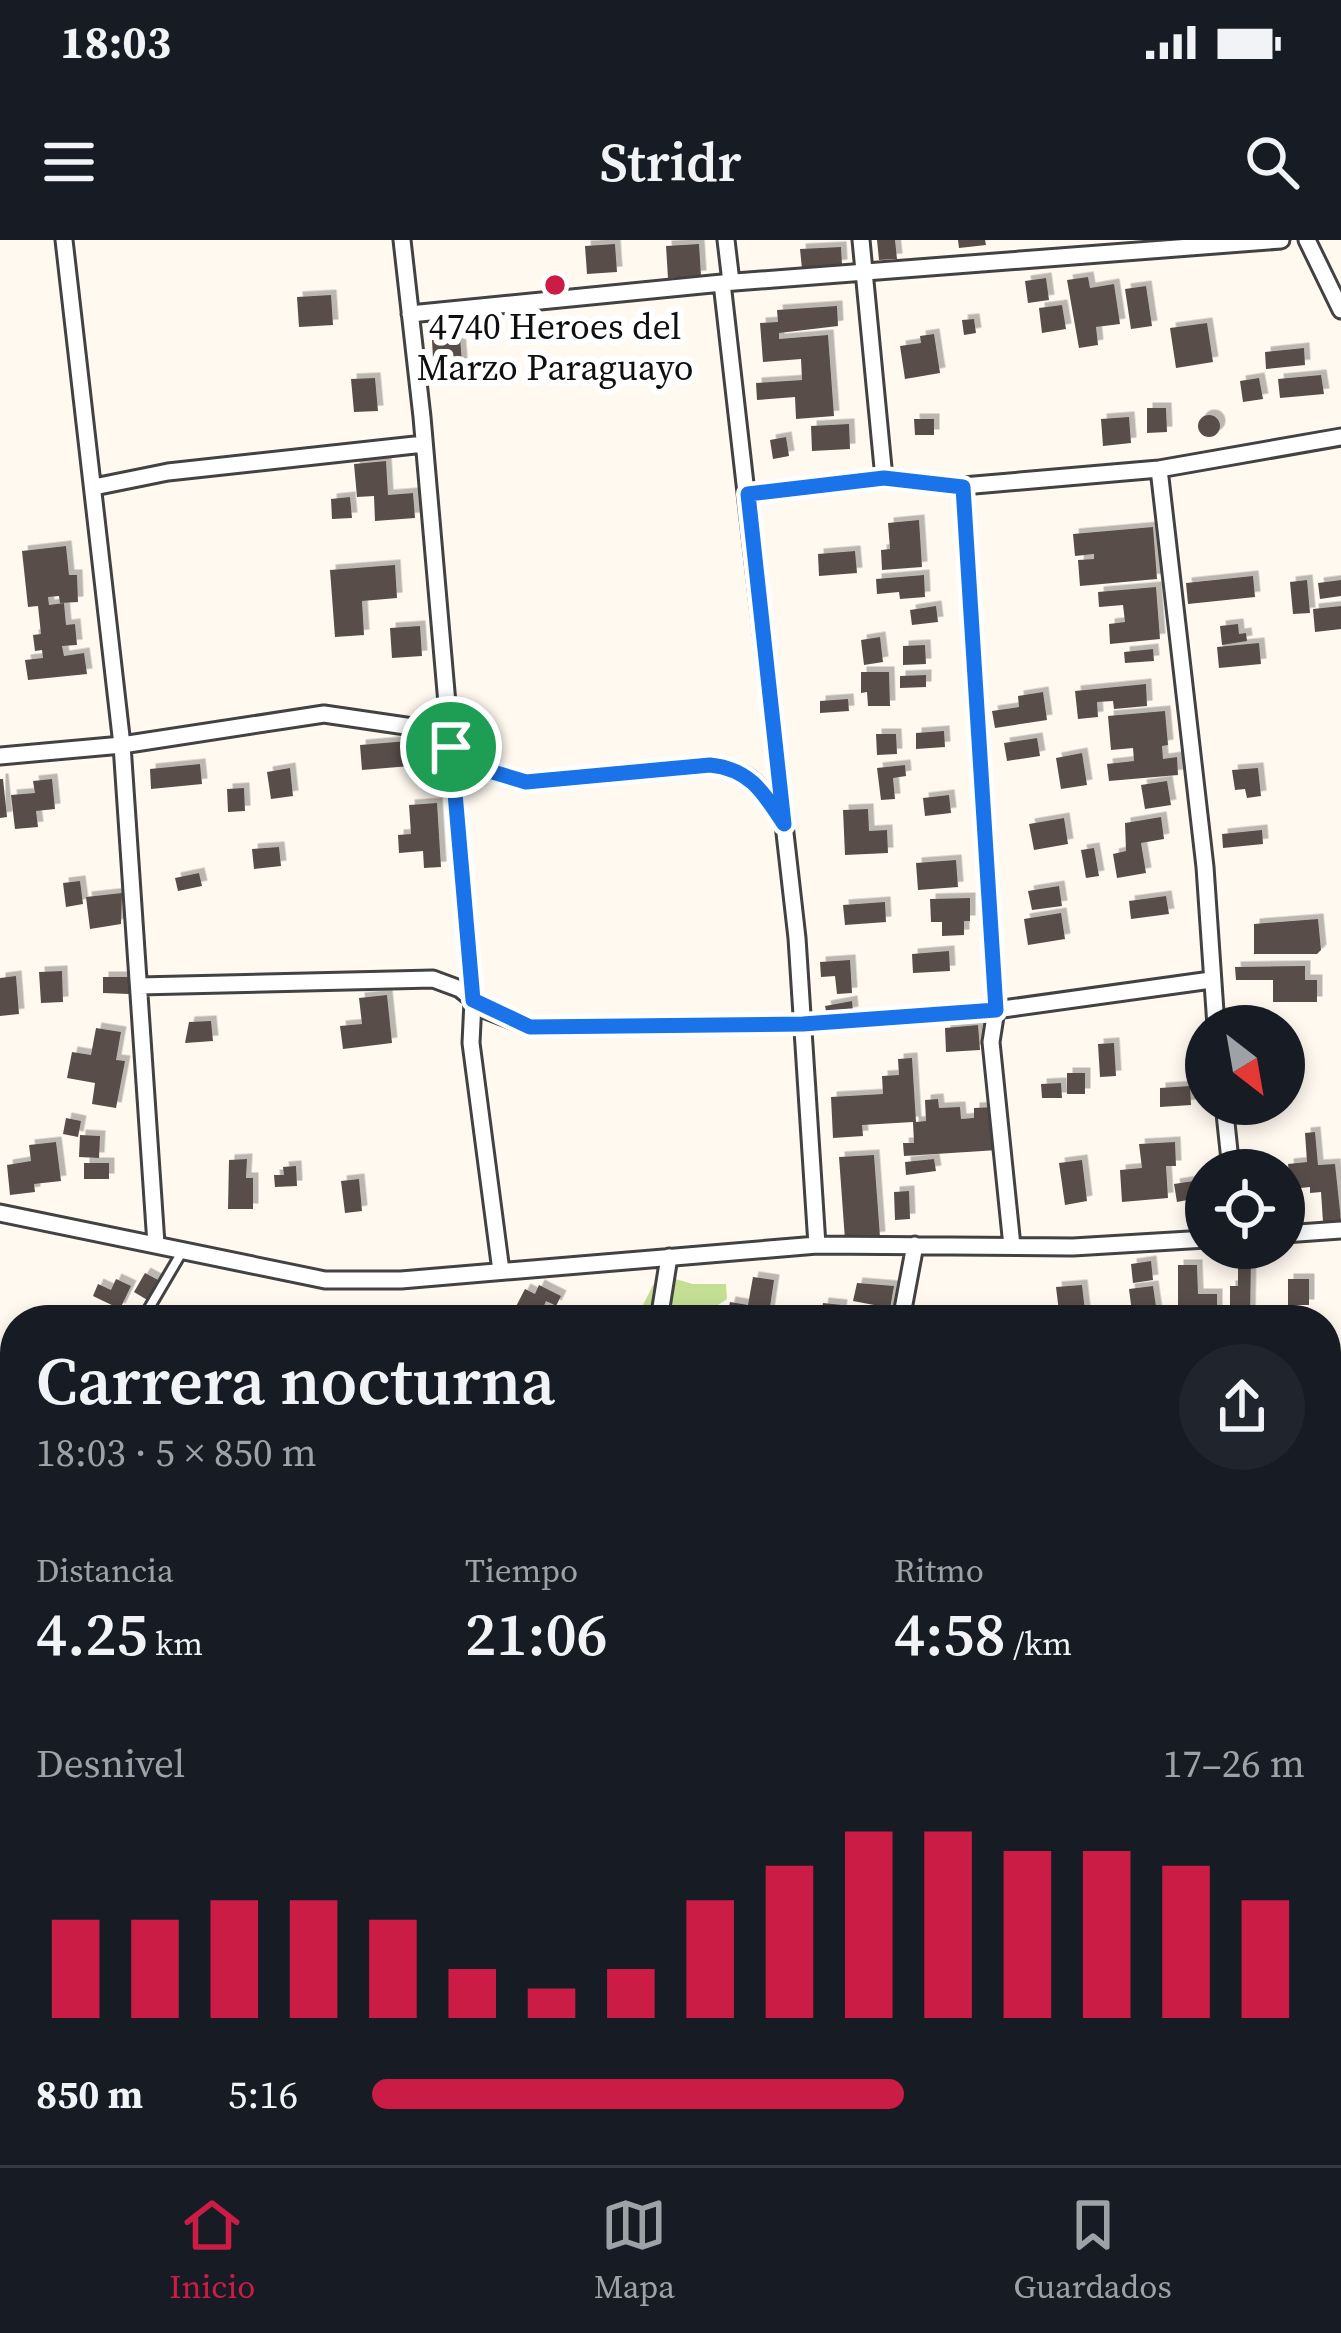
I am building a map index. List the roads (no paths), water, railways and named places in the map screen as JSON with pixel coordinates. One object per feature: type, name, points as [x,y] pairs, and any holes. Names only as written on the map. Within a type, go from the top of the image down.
[{"type":"street","points":[[64,240],[122,745],[156,1244]]},
{"type":"street","points":[[402,240],[473,1000],[471,1043],[501,1271]]},
{"type":"street","points":[[726,240],[726,282],[803,1024],[817,1245]]},
{"type":"street","points":[[861,240],[884,478]]},
{"type":"street","points":[[410,314],[726,282],[1281,240]]},
{"type":"street","points":[[1307,240],[1341,310]]},
{"type":"street","points":[[748,494],[884,478],[963,487],[1159,469],[1341,437]]},
{"type":"street","points":[[94,487],[168,472],[424,444]]},
{"type":"street","points":[[1159,469],[1205,867],[1214,1005]]},
{"type":"street","points":[[963,487],[996,1010],[991,1042],[1012,1246]]},
{"type":"street","points":[[0,756],[122,745],[324,714],[433,730],[486,770],[526,782],[710,765],[733,767],[754,780],[784,824]]},
{"type":"street","points":[[139,986],[433,979],[530,1027],[803,1024],[996,1010],[1211,980]]},
{"type":"street","points":[[0,1213],[325,1280],[401,1280],[817,1245],[1137,1245],[1185,1241]]},
{"type":"street","points":[[1305,1233],[1341,1230]]},
{"type":"street","points":[[904,1305],[915,1245]]},
{"type":"street","points":[[661,1305],[669,1257]]},
{"type":"lane","points":[[151,1305],[183,1251]]},
{"type":"place","name":"4740 Heroes del Marzo Paraguayo","points":[[555,285]]}]
